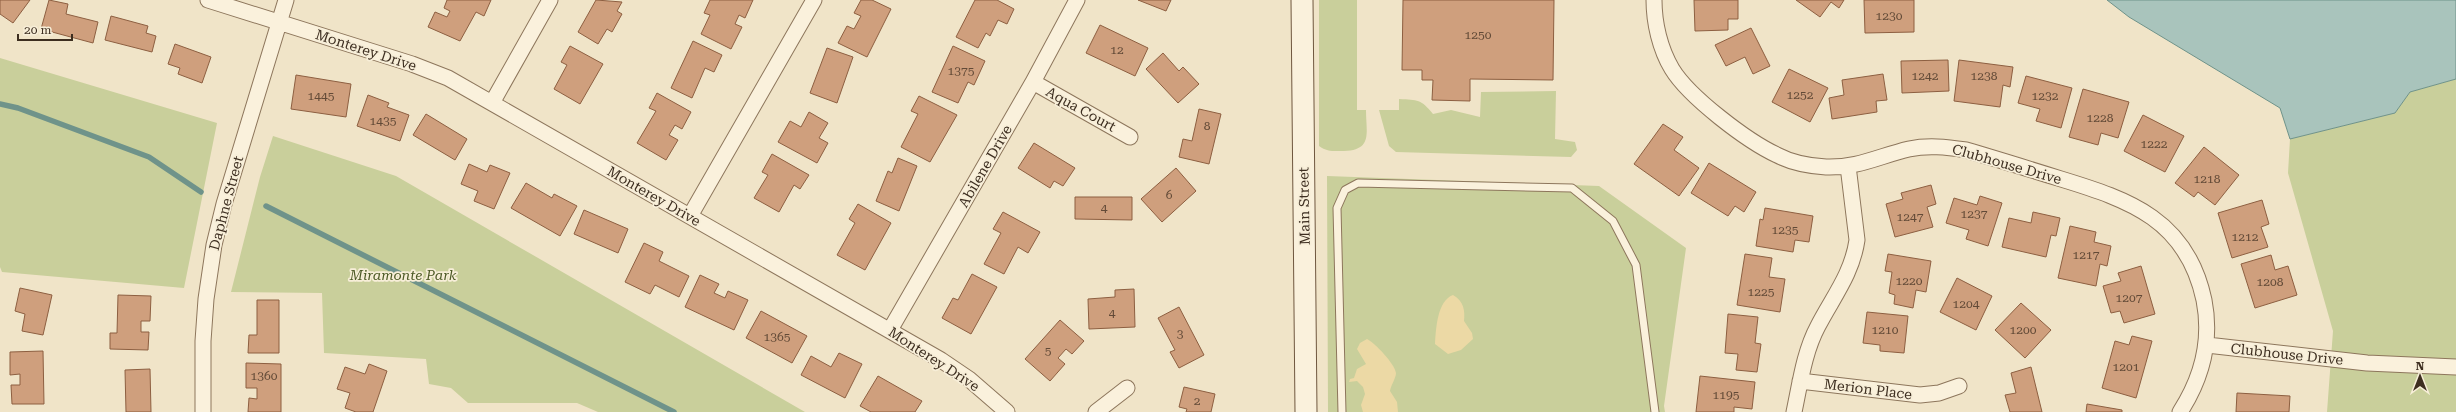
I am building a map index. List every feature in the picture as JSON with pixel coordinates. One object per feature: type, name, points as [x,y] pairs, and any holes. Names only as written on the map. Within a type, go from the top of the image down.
[{"type":"main road","name":"Main Street","points":[[1302,0],[1306,412]]},
{"type":"street","name":"Monterey Drive","points":[[208,0],[412,64],[448,78],[890,330],[969,379],[1007,412]]},
{"type":"street","name":"Daphne Street","points":[[203,412],[202,342],[206,299],[214,245],[224,204],[286,0]]},
{"type":"street","points":[[492,103],[550,0]]},
{"type":"street","points":[[690,216],[814,0]]},
{"type":"street","name":"Abilene Drive","points":[[890,330],[1033,82],[1077,0]]},
{"type":"street","name":"Clubhouse Drive","points":[[1654,0],[1655,20],[1661,42],[1672,69],[1686,87],[1704,104],[1776,155],[1801,164],[1848,166],[1908,149],[1942,146],[1966,150],[2113,195],[2152,216],[2168,230],[2191,262],[2202,290],[2206,310],[2206,345],[2201,372],[2191,395],[2180,412]]},
{"type":"street","name":"Aqua Court","points":[[1033,82],[1130,137]]},
{"type":"street","points":[[1794,412],[1800,381],[1811,343],[1818,326],[1844,281],[1855,250],[1856,233],[1848,166]]},
{"type":"street","name":"Clubhouse Drive","points":[[2206,345],[2367,363],[2456,367]]},
{"type":"street","name":"Merion Place","points":[[1800,381],[1920,395],[1939,393],[1959,386]]},
{"type":"street","points":[[1096,412],[1127,388]]},
{"type":"lane","points":[[1342,412],[1337,208],[1345,190],[1358,183],[1572,188],[1613,220],[1636,265],[1655,412]]},
{"type":"green space","points":[[1319,0],[1357,0],[1357,110],[1366,110],[1367,133],[1364,144],[1353,150],[1331,151],[1319,146]]},
{"type":"green space","points":[[0,58],[217,123],[184,288],[2,272],[0,267]]},
{"type":"green space","points":[[2456,79],[2456,412],[2327,412],[2333,331],[2288,173],[2290,139],[2395,113],[2410,92]]},
{"type":"green space","points":[[1556,91],[1555,139],[1575,142],[1577,150],[1571,157],[1396,152],[1389,146],[1379,110],[1399,110],[1399,99],[1419,101],[1433,114],[1451,110],[1480,117],[1481,92]]},
{"type":"green space","name":"Miramonte Park","points":[[273,136],[396,176],[805,412],[598,412],[577,403],[468,403],[451,388],[429,384],[426,359],[324,353],[322,293],[231,292],[260,177]]},
{"type":"green space","points":[[1327,176],[1599,186],[1686,248],[1664,406],[1665,412],[1328,412]]},
{"type":"sand","points":[[1453,295],[1462,303],[1464,310],[1464,321],[1472,333],[1473,339],[1461,350],[1448,354],[1435,344],[1436,331],[1438,316],[1441,309],[1448,298]]},
{"type":"sand","points":[[1367,339],[1384,354],[1395,369],[1396,375],[1390,391],[1397,402],[1398,412],[1363,412],[1361,405],[1365,394],[1363,387],[1357,381],[1349,382],[1350,379],[1354,378],[1357,369],[1366,364],[1357,349],[1360,343]]},
{"type":"water","points":[[2107,0],[2456,0],[2456,79],[2410,92],[2395,113],[2290,139],[2280,108],[2129,17]]},
{"type":"building","points":[[0,0],[30,0],[13,23],[0,14]]},
{"type":"building","points":[[49,0],[68,4],[66,14],[98,22],[93,43],[41,29]]},
{"type":"building","points":[[447,0],[491,0],[484,16],[476,12],[460,41],[428,27],[435,12],[447,17],[450,11],[444,8]]},
{"type":"building","points":[[596,0],[622,2],[617,11],[622,14],[612,32],[607,29],[598,44],[578,32]]},
{"type":"building","points":[[710,0],[753,0],[745,18],[739,15],[735,24],[742,27],[731,49],[701,34],[710,15],[704,13]]},
{"type":"building","points":[[861,0],[872,0],[891,9],[867,57],[838,43],[847,26],[854,29],[861,16],[854,13]]},
{"type":"building","points":[[975,0],[997,0],[1014,9],[1007,24],[998,20],[990,36],[986,33],[978,48],[956,37]]},
{"type":"building","points":[[1138,0],[1171,0],[1166,11]]},
{"type":"building","points":[[1403,0],[1554,0],[1553,80],[1470,79],[1470,101],[1432,100],[1433,80],[1422,80],[1422,70],[1402,70]]},
{"type":"building","points":[[1694,0],[1738,0],[1738,19],[1728,19],[1728,30],[1695,31]]},
{"type":"building","points":[[1796,0],[1844,0],[1839,8],[1831,2],[1820,17]]},
{"type":"building","points":[[1864,0],[1914,0],[1914,32],[1865,33]]},
{"type":"building","points":[[111,16],[148,26],[146,33],[156,36],[152,52],[105,40]]},
{"type":"building","points":[[1100,25],[1148,48],[1135,76],[1086,53]]},
{"type":"building","points":[[1751,28],[1770,66],[1753,74],[1745,57],[1726,66],[1715,45]]},
{"type":"building","points":[[693,41],[722,55],[714,72],[705,68],[692,98],[671,88]]},
{"type":"building","points":[[175,44],[211,57],[202,83],[178,74],[180,68],[168,64]]},
{"type":"building","points":[[570,46],[603,64],[580,104],[554,89],[567,65],[561,62]]},
{"type":"building","points":[[953,46],[985,61],[974,85],[968,82],[958,103],[932,92]]},
{"type":"building","points":[[827,48],[853,57],[837,103],[810,93]]},
{"type":"building","points":[[1163,53],[1179,71],[1183,67],[1199,84],[1178,103],[1146,69]]},
{"type":"building","points":[[1948,60],[1949,91],[1902,93],[1901,61]]},
{"type":"building","points":[[1959,60],[2013,67],[2010,87],[2003,85],[2000,107],[1954,101]]},
{"type":"building","points":[[1789,69],[1828,88],[1810,122],[1772,102]]},
{"type":"building","points":[[1883,74],[1887,100],[1876,101],[1877,112],[1832,119],[1829,98],[1844,95],[1842,80]]},
{"type":"building","points":[[296,75],[351,84],[346,117],[291,109]]},
{"type":"building","points":[[2026,76],[2072,88],[2061,128],[2036,121],[2040,109],[2018,103]]},
{"type":"building","points":[[2083,89],[2129,102],[2118,138],[2101,133],[2098,145],[2069,137]]},
{"type":"building","points":[[657,93],[691,112],[682,129],[675,125],[669,135],[678,140],[666,160],[637,143],[656,111],[649,108]]},
{"type":"building","points":[[368,95],[389,103],[387,107],[409,115],[400,141],[357,126]]},
{"type":"building","points":[[919,96],[957,115],[930,162],[901,147],[918,114],[911,111]]},
{"type":"building","points":[[1199,109],[1221,114],[1209,164],[1179,157],[1183,139],[1192,141]]},
{"type":"building","points":[[809,112],[828,123],[819,138],[828,143],[817,163],[778,142],[790,121],[801,127]]},
{"type":"building","points":[[426,114],[467,139],[455,160],[413,135]]},
{"type":"building","points":[[2143,115],[2184,136],[2165,172],[2124,151]]},
{"type":"building","points":[[1663,124],[1683,137],[1674,150],[1699,168],[1679,196],[1634,164]]},
{"type":"building","points":[[1034,143],[1075,168],[1063,186],[1054,181],[1050,188],[1018,168]]},
{"type":"building","points":[[2204,147],[2239,175],[2215,205],[2198,192],[2194,197],[2175,183]]},
{"type":"building","points":[[772,154],[809,175],[800,189],[794,185],[779,212],[754,198],[768,175],[762,172]]},
{"type":"building","points":[[898,158],[917,166],[899,211],[876,201],[888,171],[892,173]]},
{"type":"building","points":[[1709,163],[1756,192],[1744,212],[1735,206],[1728,216],[1691,193]]},
{"type":"building","points":[[469,164],[487,172],[490,165],[510,173],[494,209],[474,201],[478,191],[461,184]]},
{"type":"building","points":[[1176,168],[1196,191],[1162,222],[1141,199]]},
{"type":"building","points":[[526,183],[552,198],[554,194],[577,206],[560,236],[511,208]]},
{"type":"building","points":[[1931,185],[1936,204],[1927,207],[1933,227],[1895,237],[1886,204],[1903,199],[1901,193]]},
{"type":"building","points":[[1980,196],[2002,203],[1988,246],[1966,239],[1969,230],[1946,223],[1954,198],[1977,205]]},
{"type":"building","points":[[1075,197],[1132,197],[1132,220],[1075,219]]},
{"type":"building","points":[[2262,200],[2269,224],[2261,227],[2268,247],[2232,258],[2218,213]]},
{"type":"building","points":[[858,204],[891,223],[865,270],[837,255],[855,223],[849,219]]},
{"type":"building","points":[[1765,208],[1813,216],[1809,242],[1795,240],[1793,252],[1756,246],[1760,219],[1763,220]]},
{"type":"building","points":[[584,210],[628,229],[618,253],[574,234]]},
{"type":"building","points":[[1003,212],[1040,232],[1028,253],[1018,247],[1004,274],[984,264],[1001,233],[993,229]]},
{"type":"building","points":[[2033,212],[2060,218],[2056,236],[2051,235],[2046,257],[2002,247],[2009,218],[2031,223]]},
{"type":"building","points":[[2070,226],[2096,232],[2094,242],[2111,246],[2107,266],[2100,264],[2096,286],[2058,278]]},
{"type":"building","points":[[644,243],[663,252],[659,261],[689,276],[679,297],[655,285],[650,294],[625,282]]},
{"type":"building","points":[[1745,254],[1772,258],[1769,277],[1785,279],[1780,312],[1737,305]]},
{"type":"building","points":[[1888,254],[1931,261],[1926,292],[1916,290],[1913,308],[1894,304],[1895,295],[1889,293],[1892,272],[1885,271]]},
{"type":"building","points":[[2271,255],[2275,270],[2288,266],[2297,295],[2255,308],[2241,264]]},
{"type":"building","points":[[2141,266],[2155,314],[2124,323],[2120,311],[2111,313],[2103,286],[2121,281],[2118,273]]},
{"type":"building","points":[[972,274],[997,287],[971,334],[942,318],[953,298],[958,300]]},
{"type":"building","points":[[700,275],[719,284],[714,293],[725,298],[728,291],[748,300],[734,330],[685,307]]},
{"type":"building","points":[[1957,278],[1992,296],[1976,330],[1940,312]]},
{"type":"building","points":[[20,288],[52,295],[43,335],[22,331],[25,314],[15,311]]},
{"type":"building","points":[[1134,289],[1135,327],[1089,329],[1088,299],[1115,297],[1115,290]]},
{"type":"building","points":[[118,295],[151,296],[150,321],[141,321],[141,332],[149,332],[148,350],[110,349],[110,333],[117,333]]},
{"type":"building","points":[[257,300],[279,300],[279,353],[248,353],[249,335],[257,335]]},
{"type":"building","points":[[2021,303],[2051,330],[2025,358],[1995,330]]},
{"type":"building","points":[[1179,307],[1204,355],[1179,368],[1170,352],[1175,350],[1158,318]]},
{"type":"building","points":[[761,311],[807,336],[792,363],[746,338]]},
{"type":"building","points":[[1867,312],[1908,316],[1904,353],[1880,351],[1880,345],[1863,343]]},
{"type":"building","points":[[1728,314],[1758,317],[1755,343],[1761,344],[1757,372],[1736,370],[1738,354],[1725,353]]},
{"type":"building","points":[[1060,320],[1084,341],[1072,354],[1066,349],[1058,358],[1065,364],[1050,381],[1025,359]]},
{"type":"building","points":[[2132,336],[2152,341],[2136,398],[2102,388],[2115,341],[2129,345]]},
{"type":"building","points":[[43,351],[44,404],[12,404],[11,385],[20,385],[20,374],[10,375],[10,352]]},
{"type":"building","points":[[839,353],[862,364],[845,398],[801,375],[811,356],[831,367]]},
{"type":"building","points":[[246,363],[281,364],[281,412],[248,412],[249,398],[257,399],[257,388],[246,388]]},
{"type":"building","points":[[369,364],[387,371],[373,412],[356,412],[345,408],[350,393],[337,389],[345,367],[365,374]]},
{"type":"building","points":[[2031,367],[2042,412],[2010,412],[2005,395],[2016,393],[2011,373]]},
{"type":"building","points":[[150,369],[151,412],[126,412],[125,370]]},
{"type":"building","points":[[878,376],[922,401],[915,412],[871,412],[860,406]]},
{"type":"building","points":[[1700,376],[1755,382],[1752,409],[1734,407],[1734,412],[1696,412]]},
{"type":"building","points":[[1184,387],[1215,394],[1211,412],[1186,412],[1187,409],[1179,407]]},
{"type":"building","points":[[2237,393],[2290,396],[2289,412],[2236,412]]},
{"type":"building","points":[[2087,404],[2122,410],[2122,412],[2086,412]]},
{"type":"waterway","points":[[0,104],[18,108],[149,157],[201,192]]},
{"type":"waterway","points":[[266,206],[674,412]]}]
